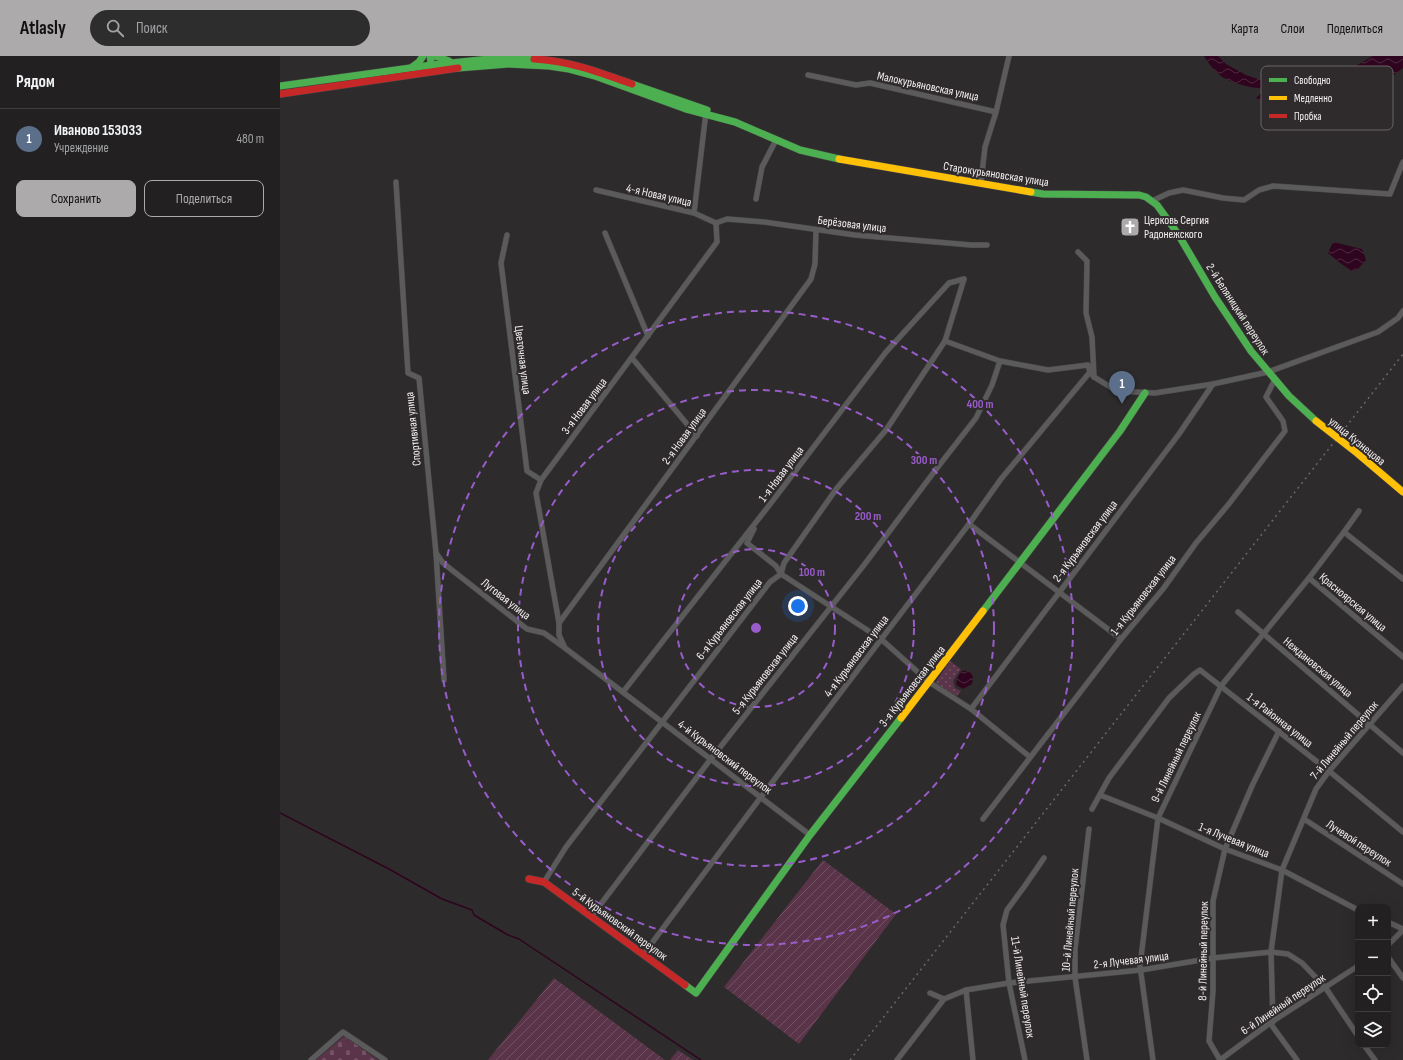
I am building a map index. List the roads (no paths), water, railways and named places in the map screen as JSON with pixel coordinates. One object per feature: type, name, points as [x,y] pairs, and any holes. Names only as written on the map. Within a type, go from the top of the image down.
[{"type":"main road","points":[[412,67],[419,62],[423,56]]},
{"type":"main road","points":[[430,56],[432,68]]},
{"type":"main road","points":[[435,56],[444,60],[465,61],[507,58],[569,63],[597,71],[706,112]]},
{"type":"main road","points":[[280,94],[465,61]]},
{"type":"main road","name":"Старокурьяновская улица","points":[[432,68],[508,64],[527,64],[562,68],[595,76],[686,109],[706,112],[735,122],[800,150],[916,173],[981,182],[1043,194],[1128,194],[1139,195],[1152,200]]},
{"type":"main road","points":[[280,86],[412,67],[432,68]]},
{"type":"main road","name":"2-й Беляницкий переулок","points":[[1152,200],[1178,234],[1215,297],[1251,351],[1274,381],[1316,422]]},
{"type":"main road","name":"3-я Курьяновская улица","points":[[696,993],[810,835],[929,682],[1120,431],[1145,393]]},
{"type":"main road","name":"улица Кузнецова","points":[[1316,422],[1357,453],[1403,492]]},
{"type":"main road","name":"5-й Курьяновский переулок","points":[[529,879],[544,882],[696,993]]},
{"type":"street","points":[[981,182],[985,147],[996,112],[1009,56]]},
{"type":"street","name":"Малокурьяновская улица","points":[[808,75],[856,85],[870,83],[996,112]]},
{"type":"street","points":[[694,212],[706,112]]},
{"type":"street","points":[[756,199],[762,167],[776,140]]},
{"type":"street","points":[[1152,200],[1169,193],[1183,190],[1223,198],[1244,200],[1259,190],[1273,186],[1390,194],[1403,162]]},
{"type":"street","name":"Спортивная улица","points":[[396,182],[408,372],[419,378],[436,553],[444,680]]},
{"type":"street","name":"4-я Новая улица","points":[[596,190],[694,212],[716,223]]},
{"type":"street","name":"Берёзовая улица","points":[[716,223],[727,218],[855,235],[970,245],[987,245]]},
{"type":"street","name":"3-я Новая улица","points":[[559,623],[536,493],[541,480],[717,242],[716,223]]},
{"type":"street","name":"2-я Новая улица","points":[[559,623],[811,279],[815,264],[816,230]]},
{"type":"street","points":[[604,233],[648,336]]},
{"type":"street","name":"Цветочная улица","points":[[507,235],[501,263],[527,471],[541,480]]},
{"type":"street","points":[[1078,252],[1087,261],[1086,313],[1092,337],[1092,375]]},
{"type":"street","name":"6-я Курьяновская улица","points":[[544,882],[566,847],[662,722],[770,582],[781,574],[784,563],[837,488],[886,430],[945,341],[964,279]]},
{"type":"street","name":"1-я Новая улица","points":[[625,694],[886,352],[949,283],[964,279]]},
{"type":"street","points":[[945,341],[1000,361],[1048,370],[1088,365],[1092,375],[1117,390],[1145,393],[1213,384],[1268,372],[1378,332],[1398,318],[1403,312]]},
{"type":"street","points":[[632,358],[696,436]]},
{"type":"street","name":"5-я Курьяновская улица","points":[[591,917],[710,760],[832,606],[976,418],[992,385],[1000,361]]},
{"type":"street","name":"4-я Курьяновская улица","points":[[643,955],[761,797],[969,524],[1001,479],[1092,375]]},
{"type":"street","name":"1-я Курьяновская улица","points":[[983,818],[1121,639],[1163,589],[1196,543],[1228,505],[1285,431],[1283,421],[1266,397],[1274,381]]},
{"type":"street","name":"2-я Курьяновская улица","points":[[971,709],[1179,434],[1213,384]]},
{"type":"street","name":"9-й Линейный переулок","points":[[1153,1060],[1140,966],[1158,818],[1221,686],[1309,578],[1359,511]]},
{"type":"street","points":[[758,519],[747,543],[776,566],[781,574],[881,639],[929,682],[971,709],[1030,757]]},
{"type":"street","points":[[969,524],[1121,639]]},
{"type":"street","points":[[1344,532],[1403,579]]},
{"type":"street","name":"Луговая улица","points":[[436,553],[443,563],[527,629],[544,634],[565,648],[625,694]]},
{"type":"street","name":"Красноярская улица","points":[[1309,578],[1403,657]]},
{"type":"street","name":"Неждановская улица","points":[[1238,612],[1403,753]]},
{"type":"street","points":[[559,623],[559,635],[565,648]]},
{"type":"street","name":"1-я Районная улица","points":[[1100,794],[1109,778],[1169,698],[1200,670],[1329,771],[1403,832]]},
{"type":"street","name":"7-й Линейный переулок","points":[[1272,1022],[1271,952],[1282,870],[1316,789],[1329,771],[1403,686]]},
{"type":"street","name":"4-й Курьяновский переулок","points":[[625,694],[810,835]]},
{"type":"street","name":"8-й Линейный переулок","points":[[1220,1060],[1209,1041],[1213,991],[1213,901],[1225,849],[1252,786],[1279,732]]},
{"type":"street","points":[[1092,809],[1100,794]]},
{"type":"street","name":"1-я Лучевая улица","points":[[1100,794],[1158,818],[1225,849],[1282,870],[1355,908]]},
{"type":"street","name":"Лучевой переулок","points":[[1304,819],[1403,884]]},
{"type":"street","name":"10-й Линейный переулок","points":[[1087,1060],[1075,977],[1075,949],[1089,829]]},
{"type":"street","name":"11-й Линейный переулок","points":[[1025,1060],[1009,983],[1003,925],[1007,910],[1044,858]]},
{"type":"street","points":[[1391,923],[1403,929],[1391,942]]},
{"type":"street","name":"2-я Лучевая улица","points":[[944,998],[966,990],[1009,983],[1141,970],[1213,958],[1271,952],[1288,954],[1302,963],[1325,987],[1355,1032]]},
{"type":"street","points":[[1391,961],[1403,978]]},
{"type":"street","name":"6-й Линейный переулок","points":[[1220,1060],[1272,1022],[1355,968]]},
{"type":"street","points":[[966,990],[973,1060]]},
{"type":"street","points":[[897,1060],[944,998],[930,993]]},
{"type":"street","points":[[1272,1022],[1298,1060]]},
{"type":"street","points":[[311,1060],[343,1032],[385,1060]]},
{"type":"street","points":[[1366,1048],[1375,1060]]},
{"type":"water","points":[[1204,56],[1218,56],[1226,64],[1246,75],[1261,80],[1261,91],[1259,88],[1229,81],[1219,75]]},
{"type":"water","points":[[1373,56],[1403,56],[1403,68],[1393,76],[1393,66],[1356,66]]},
{"type":"water","points":[[1261,93],[1261,100],[1256,98]]},
{"type":"water","points":[[1333,242],[1362,249],[1366,260],[1357,270],[1352,271],[1328,253]]},
{"type":"water","points":[[962,671],[969,672],[973,677],[972,684],[963,689],[956,684],[958,676]]},
{"type":"waterway","points":[[280,813],[389,869],[442,899],[472,910],[474,915],[508,935],[519,939],[701,1060]]},
{"type":"railway","points":[[850,1060],[1403,354]]},
{"type":"place","name":"Церковь Сергия Радонежского","points":[[1130,227]]},
{"type":"place","name":"Иваново 153033","points":[[1122,404]]}]
